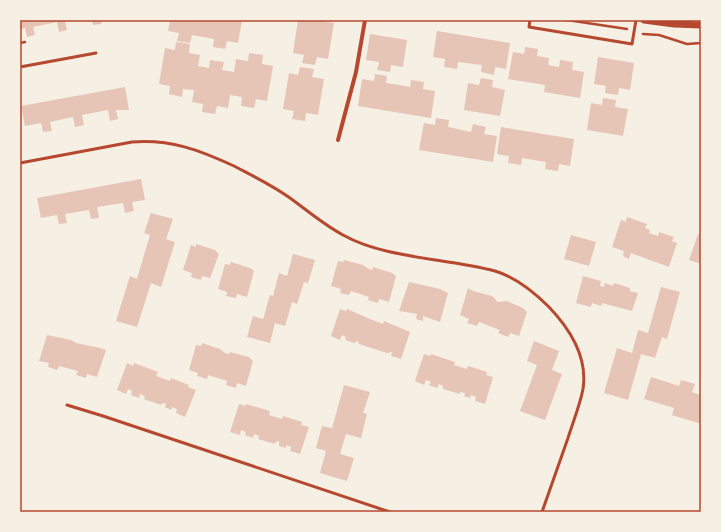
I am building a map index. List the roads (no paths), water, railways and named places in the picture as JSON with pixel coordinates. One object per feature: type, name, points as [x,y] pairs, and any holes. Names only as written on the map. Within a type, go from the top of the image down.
[{"type":"street","points":[[338,140],[356,72],[365,20]]},
{"type":"street","points":[[644,20],[674,24],[701,25]]},
{"type":"lane","points":[[530,20],[529,27],[632,44],[636,20]]},
{"type":"lane","points":[[20,67],[96,53]]},
{"type":"lane","points":[[20,163],[132,142],[148,141],[189,147],[261,179],[290,198],[316,219],[363,245],[496,272],[522,284],[546,305],[567,328],[574,339],[582,364],[584,378],[583,389],[575,416],[542,512]]},
{"type":"lane","points":[[67,406],[103,416],[390,512]]}]
